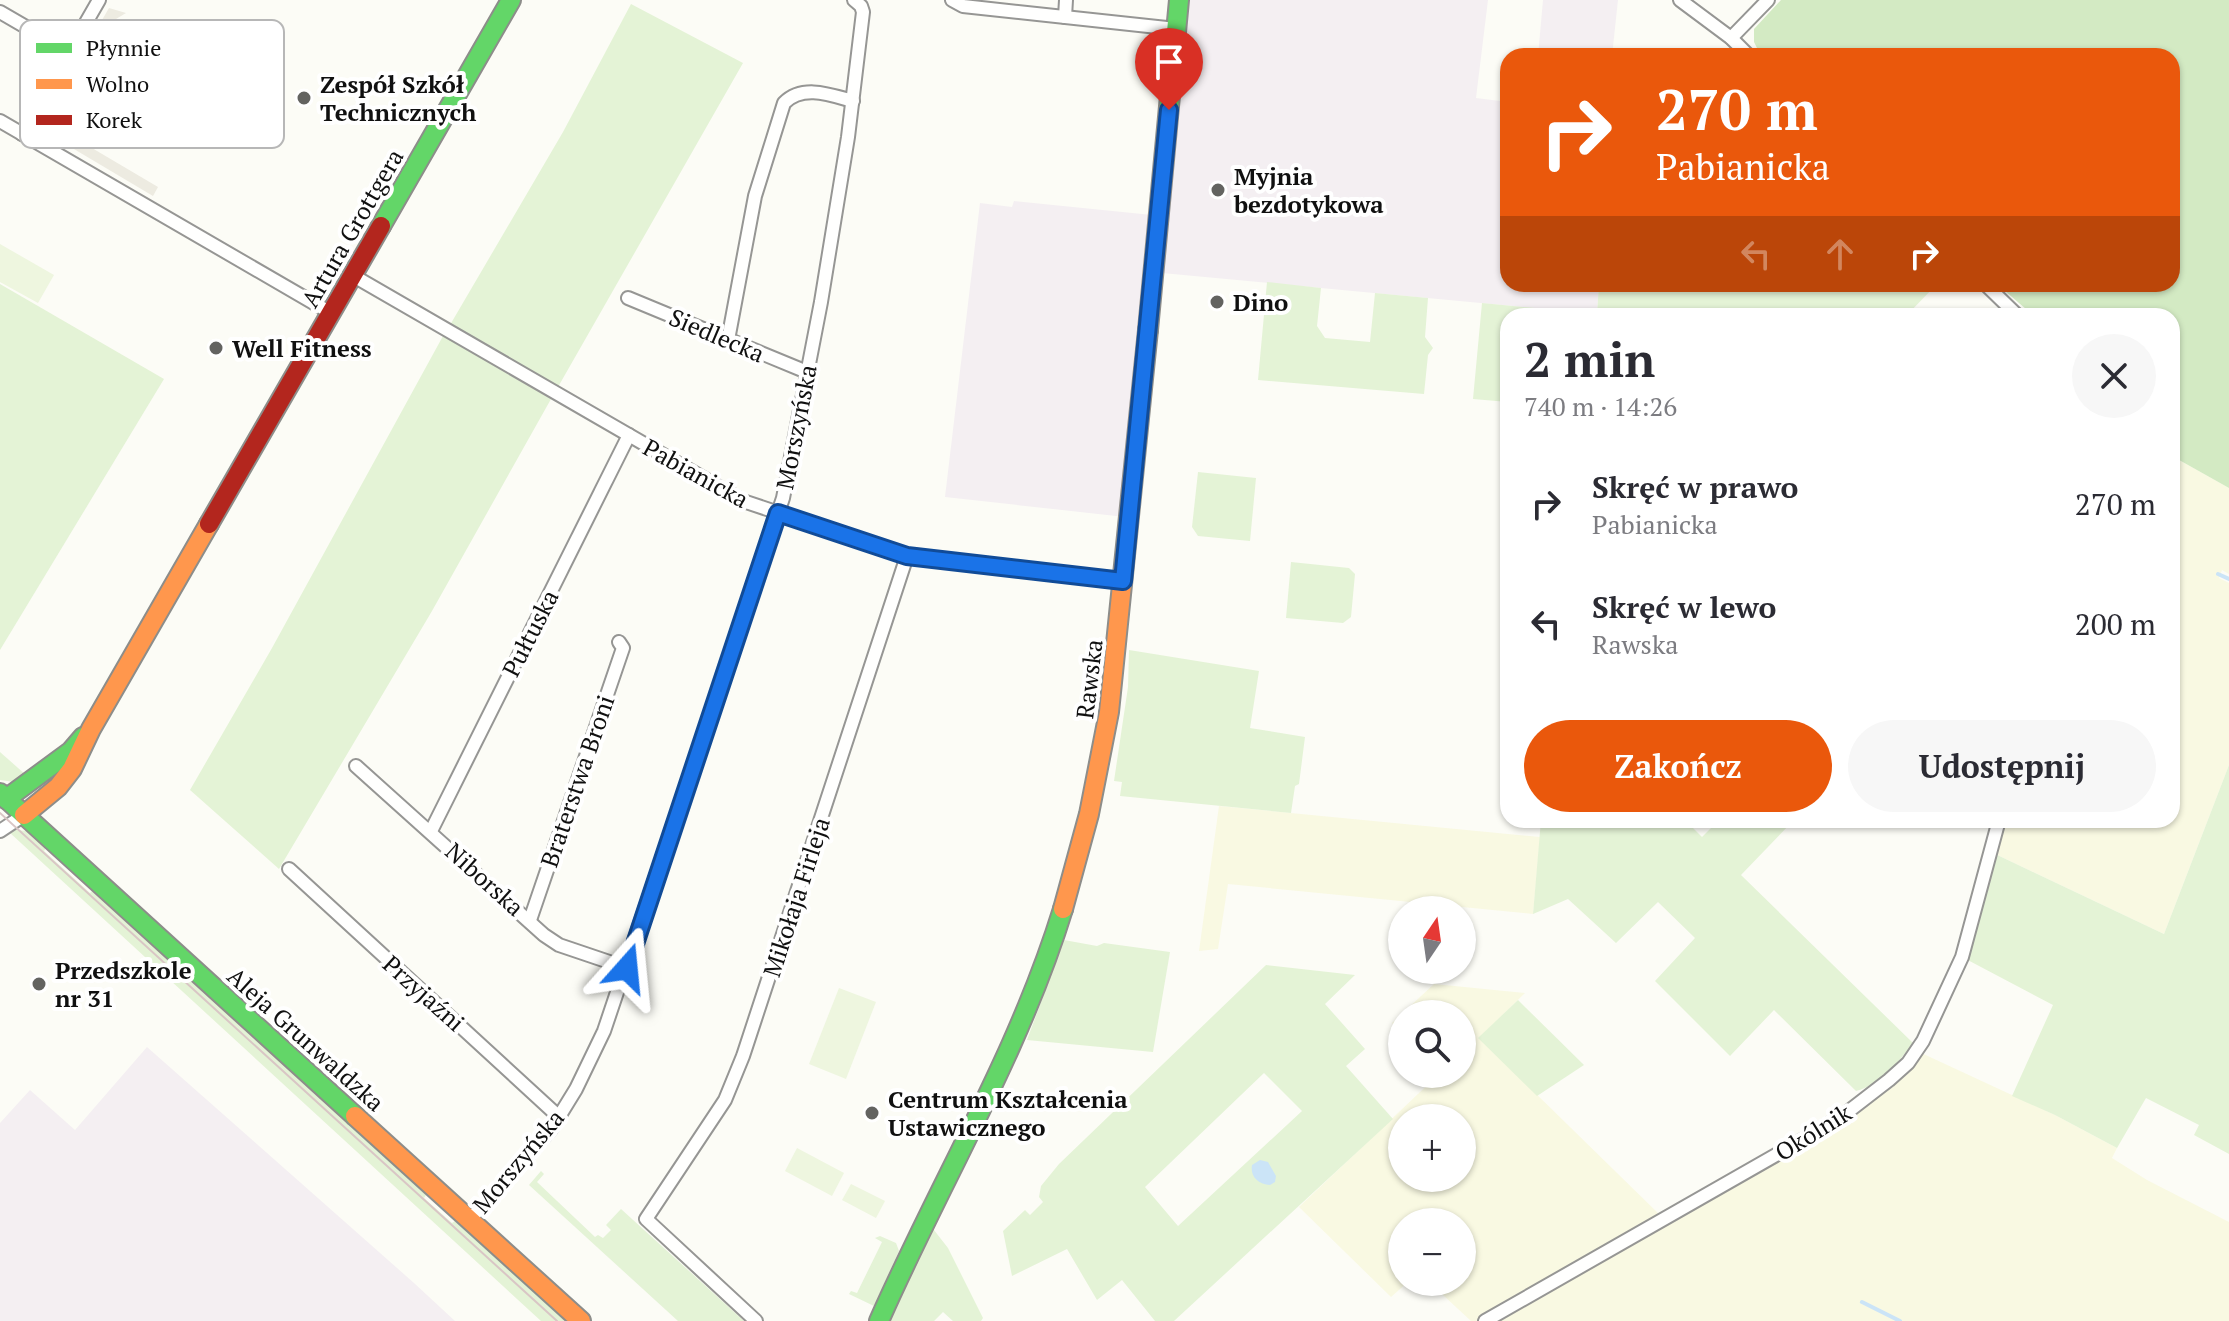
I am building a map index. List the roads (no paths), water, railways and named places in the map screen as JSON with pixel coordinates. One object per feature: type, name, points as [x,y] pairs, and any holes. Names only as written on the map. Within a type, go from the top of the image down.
[{"type":"main road","name":"Artura Grottgera","points":[[24,815],[66,781],[91,729],[511,0]]},
{"type":"main road","name":"Rawska","points":[[879,1321],[1006,1062],[1039,984],[1061,922],[1097,783],[1111,700],[1179,0]]},
{"type":"main road","name":"Artura Grottgera","points":[[2,799],[71,751],[91,729]]},
{"type":"main road","name":"Aleja Grunwaldzka","points":[[2,799],[24,815],[581,1321]]},
{"type":"street","points":[[87,20],[99,0]]},
{"type":"street","name":"Morszyńska","points":[[468,1219],[482,1208],[552,1128],[576,1089],[604,1031],[778,513],[807,372],[853,101],[863,12],[854,0]]},
{"type":"street","points":[[952,0],[963,6],[1176,29]]},
{"type":"street","points":[[1065,17],[1066,0]]},
{"type":"street","points":[[1680,0],[1741,48]]},
{"type":"street","points":[[1731,38],[1768,0]]},
{"type":"street","points":[[0,30],[4,14]]},
{"type":"street","points":[[728,340],[755,196],[784,103],[804,92],[853,101]]},
{"type":"street","points":[[0,121],[20,133]]},
{"type":"street","points":[[46,148],[331,313]]},
{"type":"street","name":"Pabianicka","points":[[352,275],[743,501],[907,556],[1123,581]]},
{"type":"street","points":[[1993,292],[2010,308]]},
{"type":"street","name":"Siedlecka","points":[[628,298],[807,372]]},
{"type":"street","name":"Pułtuska","points":[[431,831],[629,435]]},
{"type":"street","name":"Mikołaja Firleja","points":[[756,1321],[646,1219],[725,1100],[743,1056],[907,556]]},
{"type":"street","name":"Braterstwa Broni","points":[[530,920],[623,648],[619,642]]},
{"type":"street","name":"Niborska","points":[[356,766],[544,935],[559,945],[627,968]]},
{"type":"street","points":[[0,831],[24,815]]},
{"type":"street","name":"Okólnik","points":[[1485,1321],[1845,1114],[1908,1063],[1932,1026],[1962,957],[1997,828]]},
{"type":"street","name":"Przyjaźni","points":[[289,869],[558,1116]]},
{"type":"water","points":[[1260,1160],[1268,1162],[1276,1176],[1275,1182],[1270,1185],[1259,1181],[1252,1173],[1252,1165]]},
{"type":"waterway","points":[[2218,574],[2229,579]]},
{"type":"waterway","points":[[1862,1302],[1900,1321]]},
{"type":"tram line","points":[[0,813],[557,1321]]},
{"type":"place","name":"Zespół Szkół Technicznych","points":[[304,98]]},
{"type":"place","name":"Myjnia bezdotykowa","points":[[1218,190]]},
{"type":"place","name":"Dino","points":[[1217,302]]},
{"type":"place","name":"Well Fitness","points":[[216,348]]},
{"type":"place","name":"Przedszkole nr 31","points":[[39,984]]},
{"type":"place","name":"Centrum Kształcenia Ustawicznego","points":[[872,1113]]}]
